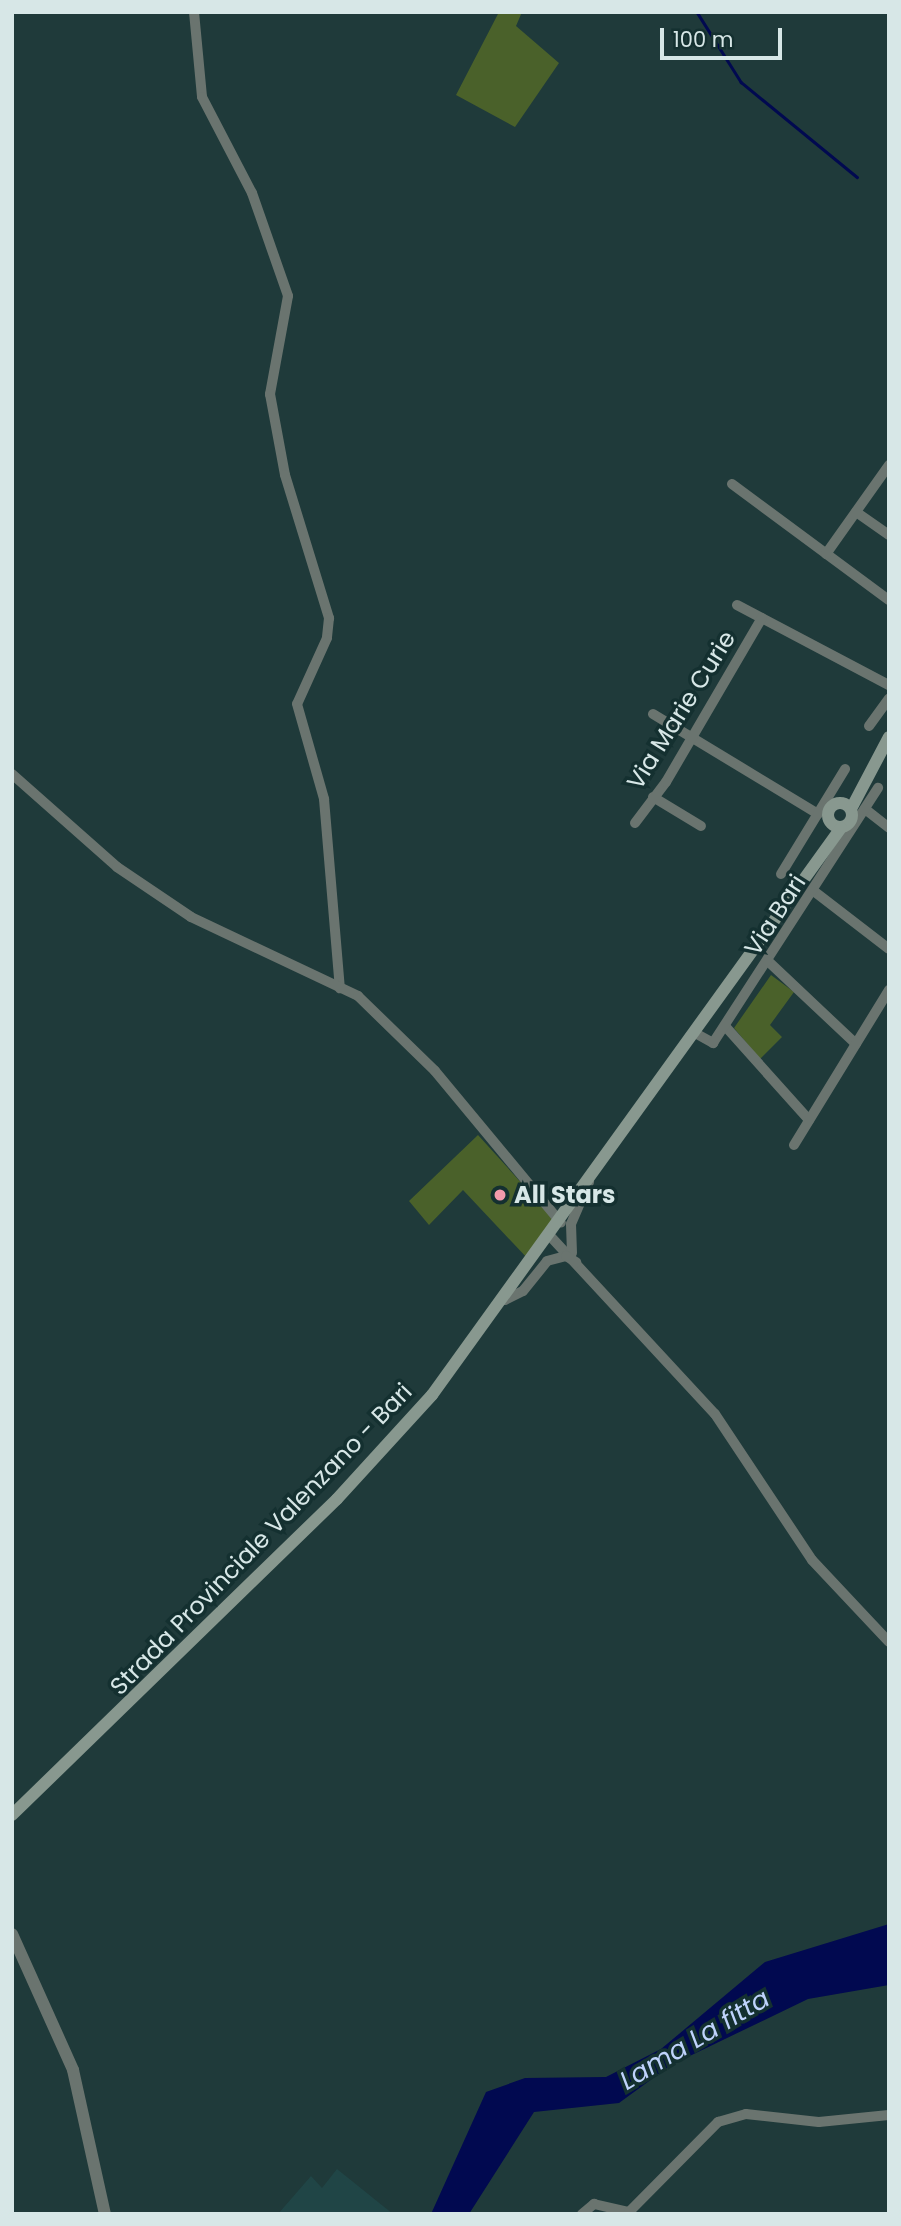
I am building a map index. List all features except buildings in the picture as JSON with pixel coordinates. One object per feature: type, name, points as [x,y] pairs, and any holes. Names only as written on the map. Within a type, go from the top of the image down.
[{"type":"main road","name":"Via Bari","points":[[819,852],[828,810],[863,778],[889,737]]},
{"type":"main road","name":"Via Bari","points":[[644,1106],[819,852],[853,818],[863,778]]},
{"type":"main road","points":[[828,810],[853,818]]},
{"type":"main road","points":[[828,810],[853,818]]},
{"type":"main road","name":"Strada Provinciale Valenzano - Bari","points":[[12,1815],[337,1499],[432,1395],[505,1300],[644,1106]]},
{"type":"street","points":[[194,12],[202,97],[252,194],[282,263],[288,296],[270,394],[285,475],[329,618],[327,638],[297,704],[324,799],[340,988]]},
{"type":"street","points":[[826,554],[889,465]]},
{"type":"street","points":[[732,484],[889,600]]},
{"type":"street","points":[[856,512],[889,535]]},
{"type":"street","points":[[737,605],[889,685]]},
{"type":"street","name":"Via Marie Curie","points":[[635,823],[693,738],[762,618]]},
{"type":"street","points":[[870,726],[889,698]]},
{"type":"street","points":[[653,714],[828,810]]},
{"type":"street","name":"Via Bari","points":[[781,874],[828,810],[845,768]]},
{"type":"street","points":[[12,774],[97,852],[191,917],[340,988],[415,1049],[561,1223]]},
{"type":"street","name":"Via Bari","points":[[695,1033],[712,1044],[770,963],[815,892],[853,818],[878,788]]},
{"type":"street","points":[[653,797],[701,826]]},
{"type":"street","points":[[853,818],[889,828]]},
{"type":"street","points":[[815,892],[889,949]]},
{"type":"street","points":[[770,963],[856,1044]]},
{"type":"street","points":[[794,1144],[889,990]]},
{"type":"street","points":[[723,994],[740,1006]]},
{"type":"street","points":[[725,1026],[809,1120]]},
{"type":"street","points":[[569,1255],[571,1224],[589,1182]]},
{"type":"street","points":[[551,1237],[580,1265],[715,1414],[812,1560],[889,1642]]},
{"type":"street","points":[[505,1300],[523,1291],[547,1261],[569,1255]]},
{"type":"street","points":[[12,1934],[72,2070],[104,2214]]},
{"type":"street","points":[[582,2214],[594,2204],[630,2213],[718,2123],[747,2113],[819,2122],[889,2116]]},
{"type":"shaded area","points":[[337,2169],[393,2214],[278,2214],[311,2176],[322,2188]]},
{"type":"green space","points":[[499,12],[522,12],[516,26],[559,63],[515,127],[456,95]]},
{"type":"green space","points":[[771,975],[794,992],[770,1025],[782,1037],[760,1059],[734,1028]]},
{"type":"green space","name":"All Stars","points":[[478,1135],[554,1219],[528,1259],[463,1190],[429,1225],[409,1201]]},
{"type":"water","name":"Lama La fitta","points":[[889,1924],[889,1985],[808,1999],[671,2065],[619,2103],[534,2112],[469,2214],[431,2214],[486,2092],[525,2078],[606,2077],[661,2049],[765,1962]]},
{"type":"waterway","points":[[697,12],[741,82],[857,177]]},
{"type":"place","name":"All Stars","points":[[500,1195]]}]
